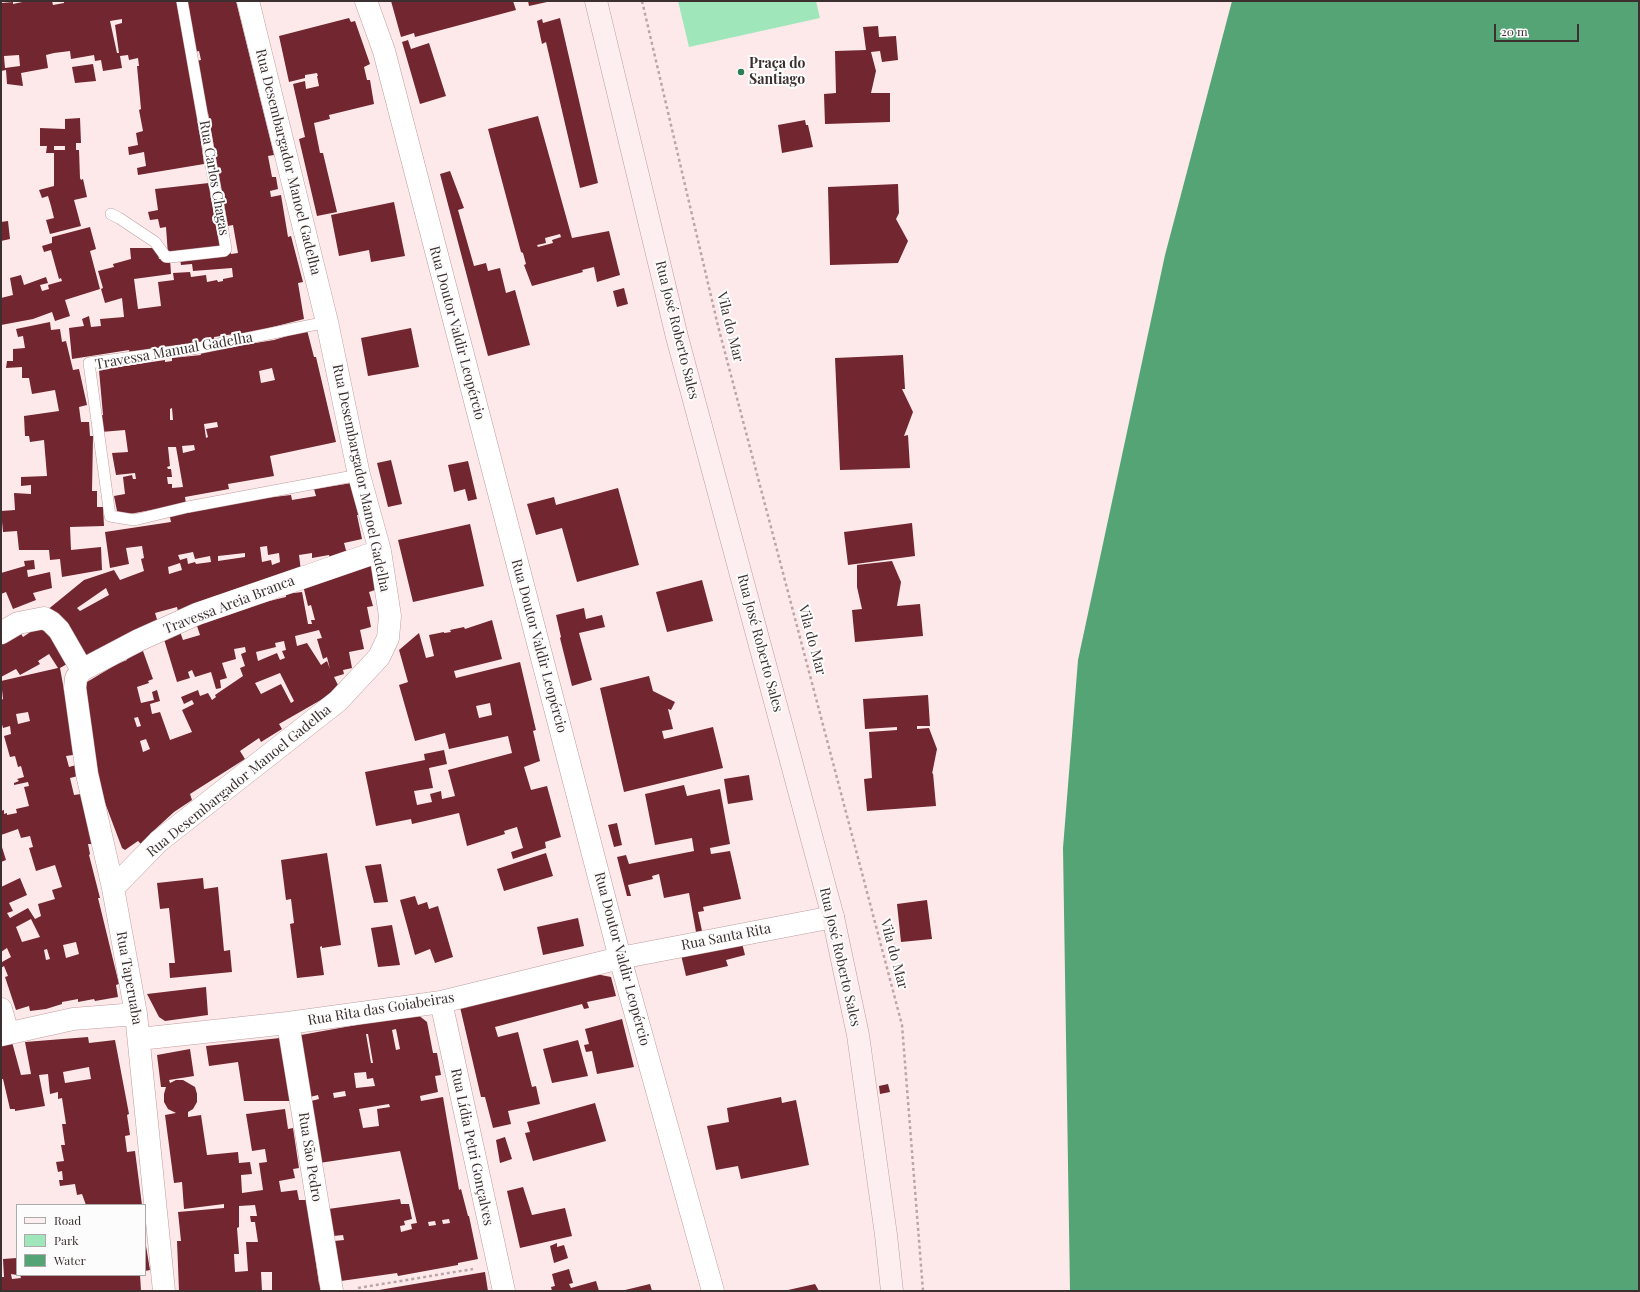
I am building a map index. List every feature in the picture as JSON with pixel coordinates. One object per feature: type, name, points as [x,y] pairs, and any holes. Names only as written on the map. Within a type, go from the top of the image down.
[{"type":"main road","name":"Rua José Roberto Sales","points":[[596,1],[677,337],[833,917],[858,1035],[886,1235],[892,1291]]},
{"type":"street","name":"Rua Desembargador Manoel Gadelha","points":[[113,888],[159,841],[338,701],[380,657],[388,638],[390,616],[380,551],[359,474],[327,322],[248,1]]},
{"type":"street","name":"Rua Doutor Valdir Leopércio","points":[[366,1],[384,51],[620,958],[713,1291]]},
{"type":"street","name":"Travessa Areia Branca","points":[[82,670],[139,640],[197,614],[380,551]]},
{"type":"street","points":[[10,628],[44,618],[52,622],[59,630],[82,670]]},
{"type":"street","name":"Rua Taperuaba","points":[[82,670],[76,678],[75,688],[87,774],[113,888],[136,1014],[164,1291]]},
{"type":"street","name":"Rua Santa Rita","points":[[620,958],[833,917]]},
{"type":"street","name":"Rua Rita das Goiabeiras","points":[[139,1040],[288,1023],[441,1002],[620,958]]},
{"type":"street","name":"Rua Lídia Petri Gonçalves","points":[[441,1002],[504,1291]]},
{"type":"street","points":[[1,1009],[5,1034],[73,1019],[136,1014]]},
{"type":"street","name":"Rua São Pedro","points":[[288,1023],[341,1290]]},
{"type":"lane","name":"Rua Carlos Chagas","points":[[110,214],[119,218],[155,242],[166,256],[171,258],[224,251],[226,249],[182,1]]},
{"type":"lane","name":"Travessa Manual Gadelha","points":[[327,322],[199,348],[89,364],[110,516],[134,520],[188,507],[359,474]]},
{"type":"path","name":"Vila do Mar","points":[[642,1],[718,326],[902,1025],[923,1291]]},
{"type":"path","points":[[341,1290],[498,1265]]},
{"type":"green space","points":[[678,1],[816,1],[820,18],[689,47]]},
{"type":"water","points":[[1232,1],[1639,1],[1639,1291],[1070,1291],[1063,848],[1078,660],[1165,255]]},
{"type":"building","points":[[27,1],[52,1],[53,5],[64,3],[64,1],[179,1],[187,60],[203,142],[201,142],[204,164],[138,175],[137,168],[146,166],[144,152],[129,155],[128,147],[138,145],[136,133],[143,131],[139,110],[141,109],[137,66],[139,66],[138,58],[129,60],[128,55],[120,56],[122,68],[103,71],[101,60],[95,61],[94,55],[71,59],[70,51],[54,53],[46,55],[48,68],[21,73],[23,86],[7,84],[6,70],[1,71],[1,3],[13,2],[13,4]],"holes":[[[122,19],[122,23],[115,25],[119,53],[117,53],[110,21]],[[19,55],[20,66],[5,68],[4,56]]]},
{"type":"building","points":[[184,1],[236,1],[274,155],[268,156],[272,177],[276,177],[278,189],[270,191],[271,197],[281,195],[288,237],[291,236],[303,282],[298,283],[304,319],[234,337],[234,334],[214,337],[214,341],[130,355],[129,350],[72,359],[69,328],[84,326],[82,319],[89,316],[91,327],[101,326],[100,319],[124,317],[122,298],[105,303],[101,289],[103,288],[98,271],[114,267],[113,264],[131,259],[130,248],[157,248],[159,259],[170,259],[171,274],[134,279],[138,309],[161,306],[158,282],[174,280],[173,273],[190,272],[191,277],[206,275],[207,282],[217,280],[218,282],[223,281],[223,279],[233,277],[232,268],[193,271],[192,264],[181,265],[180,259],[230,251],[231,254],[238,253],[233,225],[228,226],[208,113],[205,114],[196,61],[201,60],[199,51],[195,52]]},
{"type":"building","points":[[391,1],[513,1],[516,10],[415,37],[414,33],[401,37]]},
{"type":"building","points":[[528,1],[547,1],[547,2],[529,6]]},
{"type":"building","points":[[349,18],[351,22],[355,21],[370,64],[364,67],[367,80],[370,80],[374,104],[329,115],[330,119],[314,123],[320,153],[323,153],[337,212],[317,216],[299,139],[305,137],[293,84],[305,81],[306,89],[319,86],[318,76],[317,73],[305,75],[305,78],[289,82],[279,36]]},
{"type":"building","points":[[560,18],[598,183],[580,188],[546,42],[542,44],[537,21],[542,19],[543,23]]},
{"type":"building","points":[[878,26],[879,37],[896,36],[898,60],[882,62],[880,51],[871,52],[876,71],[871,93],[890,93],[890,122],[825,124],[824,94],[836,93],[835,51],[866,50],[863,27]]},
{"type":"building","points":[[408,40],[411,49],[429,43],[446,96],[420,104],[402,42]]},
{"type":"building","points":[[93,64],[96,81],[75,83],[72,67]]},
{"type":"building","points":[[538,116],[572,238],[609,231],[620,275],[597,282],[594,267],[582,270],[583,272],[532,286],[524,265],[526,264],[523,253],[521,252],[488,129]],"holes":[[[560,234],[561,237],[552,240],[553,243],[538,247],[537,245],[546,243],[545,238]]]},
{"type":"building","points":[[80,118],[81,143],[76,143],[76,150],[79,150],[80,178],[81,180],[83,179],[87,197],[74,200],[81,226],[50,234],[46,220],[54,218],[51,206],[48,196],[42,198],[39,190],[54,186],[54,153],[46,153],[47,146],[40,146],[40,128],[65,129],[65,119]],"holes":[[[54,146],[65,146],[65,150],[54,150]]]},
{"type":"building","points":[[805,120],[806,125],[808,125],[813,147],[782,153],[778,125]]},
{"type":"building","points":[[450,171],[464,208],[458,210],[474,266],[486,263],[488,271],[500,268],[506,293],[515,290],[530,345],[488,356],[440,174]]},
{"type":"building","points":[[209,183],[212,203],[214,203],[221,248],[168,255],[166,227],[160,228],[158,219],[150,220],[148,212],[158,210],[155,189]]},
{"type":"building","points":[[898,184],[899,213],[896,219],[908,241],[898,263],[830,265],[828,187]]},
{"type":"building","points":[[394,202],[405,256],[371,262],[369,250],[339,256],[331,215]]},
{"type":"building","points":[[8,221],[10,239],[1,241],[1,222]]},
{"type":"building","points":[[90,227],[96,249],[90,251],[100,289],[65,300],[70,316],[55,321],[52,312],[33,319],[1,325],[1,298],[13,295],[10,278],[21,275],[24,285],[46,277],[48,283],[40,285],[42,291],[49,289],[48,285],[62,281],[61,278],[59,279],[51,250],[44,252],[42,246],[52,243],[52,237]]},
{"type":"building","points":[[624,288],[628,304],[617,307],[613,291]]},
{"type":"building","points":[[50,322],[51,330],[60,329],[62,342],[66,341],[73,370],[79,369],[87,405],[79,407],[81,422],[89,422],[90,436],[93,436],[92,491],[97,491],[97,507],[103,507],[104,526],[70,527],[71,550],[101,547],[102,570],[62,577],[60,559],[50,560],[49,550],[19,550],[17,531],[3,532],[1,511],[15,510],[14,493],[31,494],[31,485],[21,486],[21,477],[47,476],[44,440],[30,442],[29,436],[25,436],[24,416],[59,411],[55,390],[32,394],[29,378],[22,378],[22,367],[6,368],[7,361],[13,361],[13,349],[25,348],[23,336],[18,337],[16,329]]},
{"type":"building","points":[[411,328],[419,367],[368,376],[361,338]]},
{"type":"building","points":[[307,330],[314,357],[316,357],[336,442],[270,456],[274,476],[228,484],[229,489],[185,497],[186,504],[118,516],[114,496],[125,494],[123,477],[132,475],[133,479],[136,479],[135,473],[116,475],[112,453],[128,452],[125,430],[101,432],[99,415],[103,415],[99,370],[165,360],[165,362],[172,361],[172,358],[201,355],[200,352],[274,340]],"holes":[[[272,368],[275,380],[261,383],[259,371]],[[172,408],[173,420],[170,420],[170,409]],[[217,422],[218,427],[206,429],[208,437],[206,438],[204,424]],[[194,445],[195,450],[183,453],[182,446]],[[168,447],[176,447],[183,487],[172,488],[172,484],[168,484],[167,477],[172,477],[171,469],[168,469],[167,467],[170,466]]]},
{"type":"building","points":[[903,355],[905,389],[902,389],[913,412],[904,436],[908,435],[910,468],[840,470],[835,358]]},
{"type":"building","points":[[391,460],[402,504],[388,507],[377,463]]},
{"type":"building","points":[[468,461],[477,499],[468,501],[465,489],[454,492],[448,465]]},
{"type":"building","points":[[352,483],[359,515],[357,515],[362,539],[344,543],[347,554],[330,558],[329,555],[312,558],[312,553],[299,555],[301,571],[179,615],[177,607],[155,613],[159,626],[86,662],[46,611],[84,580],[114,570],[120,580],[144,571],[141,559],[144,558],[142,546],[126,548],[129,564],[110,568],[105,532],[171,522],[169,513],[238,501],[291,495],[292,500],[316,496],[314,489]],"holes":[[[267,546],[268,555],[279,553],[280,562],[272,565],[271,560],[262,562],[260,547]],[[193,552],[195,559],[210,556],[211,562],[196,564],[195,562],[188,564],[187,558],[180,560],[178,555]],[[245,553],[245,557],[218,561],[218,556]],[[180,563],[182,570],[169,574],[168,567]],[[106,588],[109,595],[80,611],[77,608]]]},
{"type":"building","points":[[618,488],[639,565],[577,582],[562,528],[536,535],[527,504],[554,497],[556,505]]},
{"type":"building","points":[[912,523],[915,556],[848,565],[844,532]]},
{"type":"building","points":[[470,524],[484,586],[413,602],[398,540]]},
{"type":"building","points":[[34,560],[35,569],[27,570],[28,577],[50,572],[52,588],[33,593],[36,600],[13,609],[6,592],[1,594],[1,573],[25,566],[24,561]]},
{"type":"building","points":[[892,561],[901,582],[897,606],[920,604],[923,636],[855,642],[852,610],[862,609],[857,587],[857,565]]},
{"type":"building","points":[[371,564],[378,589],[369,592],[373,606],[367,607],[371,627],[360,630],[364,649],[349,652],[352,668],[343,670],[344,674],[334,677],[340,689],[279,724],[282,729],[261,742],[259,738],[240,751],[245,759],[190,794],[192,800],[174,812],[150,834],[151,836],[141,844],[138,841],[125,850],[122,848],[93,771],[82,685],[117,664],[127,660],[127,658],[143,651],[153,679],[148,681],[149,683],[137,687],[141,703],[154,700],[152,692],[157,690],[160,701],[150,704],[152,714],[160,712],[170,740],[192,732],[182,710],[194,704],[192,700],[184,704],[181,697],[198,690],[200,696],[208,693],[212,700],[216,697],[215,695],[243,676],[240,668],[245,666],[241,654],[246,652],[245,647],[234,649],[236,659],[222,663],[227,678],[220,680],[221,688],[216,689],[211,672],[195,677],[192,670],[188,672],[190,678],[177,682],[163,636],[179,629],[183,640],[200,635],[196,623],[245,609],[244,607],[286,597],[286,594],[302,592],[308,624],[312,624],[311,620],[315,620],[311,605],[308,606],[302,581]],"holes":[[[319,630],[322,638],[317,639],[323,659],[327,657],[330,669],[327,661],[321,665],[307,643],[297,646],[295,636]],[[284,641],[286,650],[282,651],[285,658],[280,660],[277,653],[258,661],[256,652],[276,647],[275,643]],[[280,673],[294,701],[291,703],[281,684],[261,694],[255,683]],[[138,717],[141,726],[137,727],[134,718]],[[146,739],[150,749],[143,752],[140,741]]]},
{"type":"building","points":[[702,580],[713,621],[667,632],[656,592]]},
{"type":"building","points":[[584,608],[586,619],[602,615],[605,627],[579,633],[592,680],[572,686],[556,615]]},
{"type":"building","points":[[492,620],[502,659],[454,671],[456,678],[520,662],[536,730],[533,731],[540,761],[524,767],[531,790],[547,786],[561,837],[545,842],[546,848],[513,859],[511,852],[523,848],[517,827],[504,831],[505,834],[467,846],[459,813],[412,824],[411,819],[376,826],[365,772],[425,760],[424,754],[444,750],[447,764],[429,768],[433,788],[414,791],[417,805],[432,802],[430,794],[441,791],[442,799],[455,796],[448,770],[512,753],[508,736],[449,749],[445,733],[415,741],[399,685],[408,682],[399,650],[419,633],[426,658],[434,656],[429,635],[451,632],[450,630],[464,627],[465,629]],"holes":[[[490,703],[492,715],[479,718],[476,706]]]},
{"type":"building","points":[[45,622],[74,660],[60,668],[68,712],[80,754],[66,756],[69,767],[76,765],[78,776],[70,778],[74,795],[81,794],[93,844],[88,844],[89,855],[119,984],[116,985],[118,997],[78,1002],[78,999],[62,1002],[62,1004],[46,1009],[30,1011],[29,1006],[16,1010],[5,977],[8,976],[4,966],[1,968],[1,959],[2,962],[11,957],[7,948],[1,952],[1,887],[20,878],[27,895],[9,903],[13,911],[7,913],[10,918],[28,908],[35,919],[41,916],[38,904],[55,899],[52,890],[62,887],[55,865],[36,871],[29,848],[33,847],[30,836],[21,838],[18,829],[1,835],[1,811],[4,810],[4,814],[7,813],[7,815],[17,813],[16,809],[29,806],[24,787],[29,786],[28,782],[14,785],[14,783],[19,781],[17,779],[24,777],[21,766],[18,767],[15,756],[10,757],[4,736],[11,734],[10,726],[3,728],[1,721],[1,700],[3,699],[1,681],[58,668],[49,654],[38,661],[40,664],[20,675],[16,669],[1,677],[1,643],[20,632],[23,637]],"holes":[[[28,712],[30,721],[18,724],[16,714]],[[31,919],[40,937],[22,942],[16,927]],[[76,942],[79,954],[66,958],[63,945]],[[47,949],[50,959],[46,960],[44,950]]]},
{"type":"building","points":[[649,676],[653,691],[675,702],[671,710],[668,709],[673,729],[662,731],[664,739],[713,727],[723,768],[624,792],[600,688]]},
{"type":"building","points":[[928,695],[930,726],[917,726],[917,729],[929,728],[937,749],[932,774],[933,773],[936,806],[867,811],[864,779],[872,778],[869,732],[897,730],[897,727],[865,729],[863,699]]},
{"type":"building","points":[[749,775],[753,800],[728,804],[724,779]]},
{"type":"building","points":[[684,785],[687,796],[720,789],[730,844],[710,848],[711,854],[730,851],[741,899],[703,907],[704,911],[698,912],[702,931],[696,932],[689,893],[664,898],[659,874],[652,876],[653,879],[628,885],[631,896],[627,896],[617,857],[626,855],[629,864],[694,851],[692,838],[655,845],[645,794]]},
{"type":"building","points":[[617,823],[622,845],[614,847],[608,825]]},
{"type":"building","points":[[1,844],[6,860],[1,862]]},
{"type":"building","points":[[327,853],[341,945],[320,947],[324,975],[297,978],[290,924],[294,923],[291,899],[286,900],[281,860]]},
{"type":"building","points":[[546,853],[553,876],[504,891],[497,869]]},
{"type":"building","points":[[381,864],[388,902],[374,903],[365,866]]},
{"type":"building","points":[[203,878],[204,889],[218,887],[224,951],[230,950],[232,972],[170,978],[169,963],[175,963],[169,908],[160,909],[157,883]]},
{"type":"building","points":[[415,896],[418,905],[427,902],[429,909],[438,906],[453,957],[435,963],[430,949],[415,955],[400,900]]},
{"type":"building","points":[[927,900],[932,939],[901,942],[897,904]]},
{"type":"building","points":[[578,918],[584,946],[543,955],[537,927]]},
{"type":"building","points":[[392,925],[400,965],[378,967],[371,928]]},
{"type":"building","points":[[742,943],[745,955],[726,960],[728,966],[686,976],[681,955]]},
{"type":"building","points":[[596,974],[611,977],[616,996],[587,1002],[589,1008],[584,1009],[582,1004],[495,1027],[498,1037],[518,1032],[532,1087],[536,1086],[540,1104],[508,1111],[511,1124],[493,1128],[485,1097],[481,1097],[460,1007]]},
{"type":"building","points":[[206,987],[208,1015],[165,1021],[159,1017],[147,994]]},
{"type":"building","points":[[417,1014],[427,1022],[433,1053],[437,1053],[441,1075],[435,1076],[438,1092],[420,1096],[421,1101],[443,1097],[459,1190],[461,1189],[469,1216],[478,1259],[458,1263],[458,1265],[398,1276],[397,1273],[341,1281],[334,1241],[344,1240],[343,1235],[333,1236],[328,1209],[400,1199],[401,1204],[409,1204],[412,1219],[404,1221],[405,1225],[400,1226],[401,1232],[412,1229],[411,1224],[417,1223],[400,1151],[319,1163],[307,1102],[319,1099],[318,1095],[306,1098],[301,1035]],"holes":[[[396,1029],[400,1049],[396,1050],[392,1030]],[[366,1034],[368,1034],[373,1063],[371,1063]],[[366,1072],[367,1079],[373,1078],[375,1086],[356,1088],[354,1073]],[[345,1091],[346,1096],[334,1098],[333,1093]],[[389,1104],[390,1107],[377,1109],[379,1126],[363,1128],[359,1109]],[[449,1219],[450,1223],[443,1224],[442,1220]],[[435,1221],[436,1225],[429,1226],[428,1222]]]},
{"type":"building","points":[[622,1019],[634,1067],[597,1074],[592,1051],[586,1052],[584,1045],[589,1044],[585,1029]]},
{"type":"building","points":[[88,1037],[89,1043],[115,1040],[129,1114],[127,1115],[130,1135],[125,1136],[127,1152],[135,1151],[142,1204],[86,1204],[82,1194],[77,1195],[75,1184],[60,1186],[59,1180],[63,1180],[62,1171],[58,1172],[56,1162],[64,1161],[61,1145],[65,1145],[62,1124],[66,1124],[62,1098],[58,1099],[58,1092],[50,1094],[48,1074],[39,1075],[45,1106],[15,1111],[15,1109],[10,1109],[3,1079],[1,1079],[1,1045],[12,1042],[21,1075],[31,1074],[25,1042]],"holes":[[[89,1067],[91,1079],[65,1083],[63,1072]]]},
{"type":"building","points":[[280,1038],[290,1101],[244,1101],[238,1062],[209,1066],[206,1046]]},
{"type":"building","points":[[578,1040],[588,1076],[552,1083],[543,1049]]},
{"type":"building","points":[[190,1049],[194,1076],[169,1080],[170,1083],[176,1080],[183,1080],[195,1087],[197,1102],[193,1109],[188,1112],[188,1117],[201,1115],[207,1155],[238,1152],[239,1163],[250,1162],[252,1174],[241,1175],[242,1193],[263,1190],[259,1163],[267,1162],[265,1149],[252,1151],[246,1114],[285,1109],[288,1129],[293,1128],[299,1168],[293,1169],[295,1178],[279,1181],[281,1192],[297,1190],[299,1200],[307,1200],[319,1284],[323,1285],[324,1291],[272,1291],[272,1272],[261,1272],[262,1291],[179,1291],[177,1241],[181,1241],[178,1212],[224,1208],[224,1204],[184,1209],[182,1182],[174,1183],[165,1115],[176,1113],[168,1109],[164,1102],[166,1087],[161,1087],[157,1055]],"holes":[[[255,1205],[257,1216],[250,1216],[251,1222],[255,1222],[258,1242],[246,1242],[248,1271],[235,1272],[234,1254],[239,1254],[237,1228],[239,1227],[239,1206]]]},
{"type":"building","points":[[888,1084],[890,1092],[880,1094],[879,1086]]},
{"type":"building","points":[[781,1097],[782,1103],[796,1100],[809,1165],[741,1179],[738,1166],[716,1170],[707,1126],[729,1122],[727,1108]]},
{"type":"building","points":[[595,1103],[606,1141],[533,1161],[525,1133],[530,1132],[527,1122]]},
{"type":"building","points":[[505,1137],[512,1159],[500,1163],[496,1140]]},
{"type":"building","points":[[523,1187],[532,1215],[565,1208],[572,1236],[520,1248],[507,1191]]},
{"type":"building","points":[[557,1243],[557,1247],[564,1245],[568,1258],[554,1263],[550,1246]]},
{"type":"building","points":[[146,1246],[150,1270],[146,1271]]},
{"type":"building","points":[[16,1258],[16,1275],[11,1274],[12,1279],[21,1278],[20,1276],[140,1276],[141,1291],[1,1291],[1,1277],[4,1277],[3,1259]]},
{"type":"building","points":[[569,1269],[573,1283],[569,1284],[571,1288],[596,1281],[599,1291],[552,1291],[551,1287],[555,1286],[552,1274]]},
{"type":"building","points":[[485,1272],[488,1291],[379,1291],[379,1290]]},
{"type":"building","points":[[650,1284],[652,1291],[625,1291],[625,1290]]},
{"type":"building","points":[[815,1284],[819,1291],[788,1291],[788,1290]]},
{"type":"place","name":"Praça do Santiago","points":[[741,72]]}]
